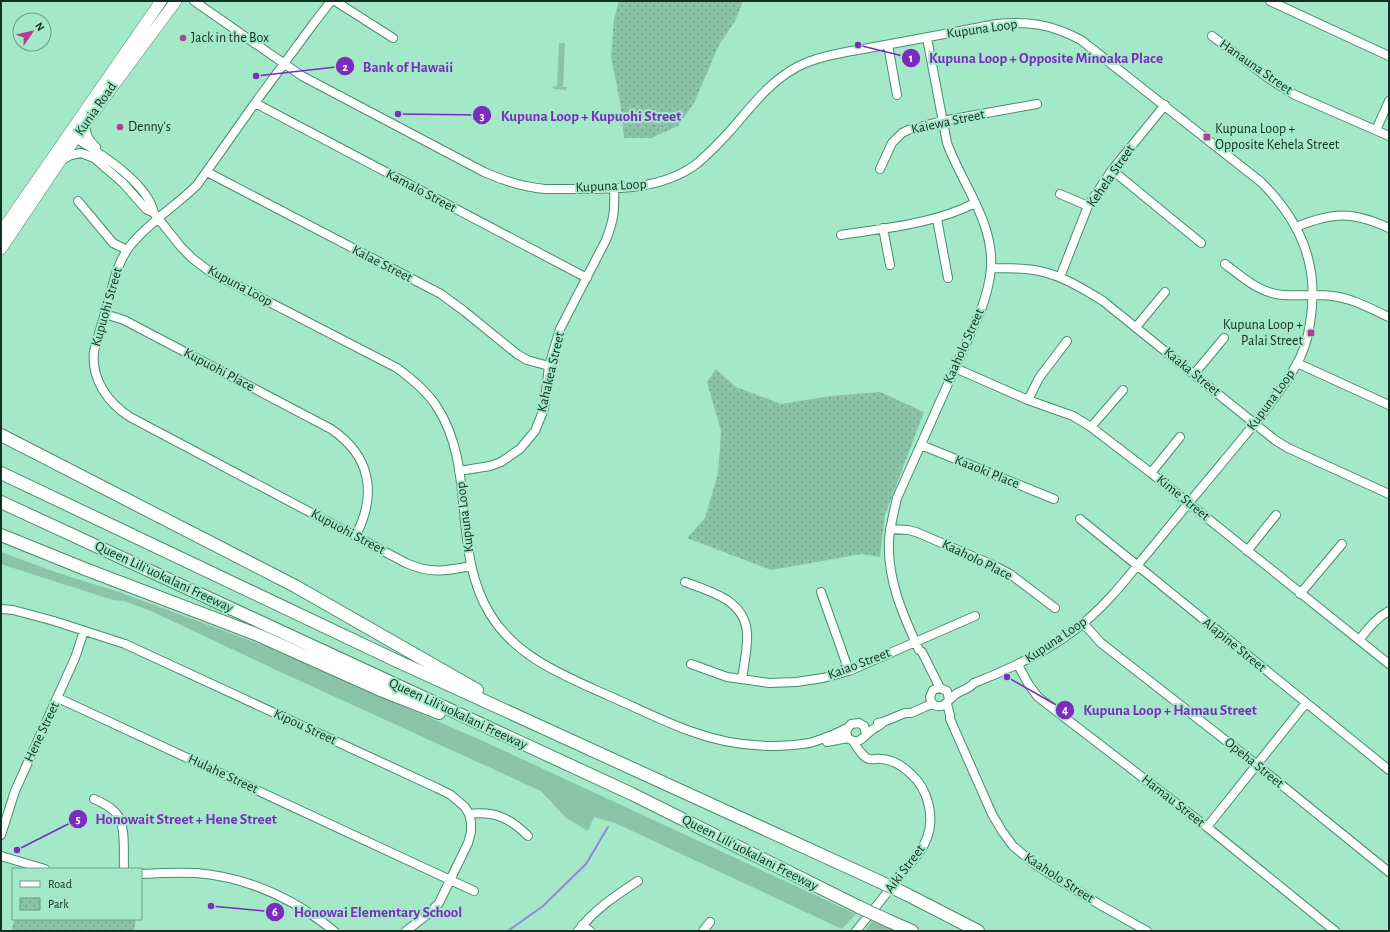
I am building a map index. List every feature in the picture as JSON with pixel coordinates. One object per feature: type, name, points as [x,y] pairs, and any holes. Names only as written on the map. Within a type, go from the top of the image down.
[{"type":"highway","points":[[1,435],[295,586],[550,731]]},
{"type":"highway","name":"Queen Liliʻuokalani Freeway","points":[[1,473],[550,731],[874,878],[978,931]]},
{"type":"highway","name":"Queen Liliʻuokalani Freeway","points":[[1,502],[632,794],[859,908],[912,931]]},
{"type":"highway","points":[[1,535],[85,569],[258,635],[383,691],[563,763]]},
{"type":"highway","points":[[1,543],[44,558],[85,569]]},
{"type":"main road","name":"Kunia Road","points":[[17,216],[161,1]]},
{"type":"main road","name":"Kunia Road","points":[[17,216],[61,161],[72,135],[85,124],[176,1]]},
{"type":"main road","points":[[1,232],[17,216]]},
{"type":"main road","points":[[1,248],[17,216]]},
{"type":"street","name":"Kupuna Loop","points":[[72,135],[104,156],[136,185],[152,204],[156,215],[181,247],[193,259],[209,270],[397,368],[426,392],[438,408],[447,424],[454,442],[471,566],[480,596],[490,615],[517,647],[552,670],[657,717],[692,732],[728,741],[766,746],[850,740],[881,725],[883,722],[927,706],[940,697],[971,687],[974,683],[1018,665],[1055,644],[1083,623],[1111,598],[1284,386],[1305,346],[1310,324],[1313,295],[1308,258],[1296,227],[1277,198],[1261,182],[1081,40],[1050,26],[1033,23],[996,24],[828,56],[799,66],[784,74],[773,83],[716,146],[687,170],[670,179],[637,186],[614,188],[545,189],[516,185],[501,180],[330,92],[283,64],[194,1]]},
{"type":"street","name":"Kupuohi Street","points":[[331,1],[283,64],[197,185],[186,196],[156,215],[127,250],[118,268],[94,351],[96,371],[102,389],[108,398],[122,412],[356,535],[406,563],[421,569],[436,571],[446,571],[471,566]]},
{"type":"street","points":[[335,1],[393,38]]},
{"type":"street","points":[[1270,1],[1389,56]]},
{"type":"street","name":"Hanauna Street","points":[[1212,36],[1270,80],[1296,95],[1389,136]]},
{"type":"street","name":"Kaaholo Street","points":[[927,38],[947,143],[953,160],[975,203],[987,231],[990,247],[991,268],[981,310],[897,498],[890,529],[889,541],[892,580],[898,600],[919,650],[922,652],[947,717],[950,719],[992,814],[1002,831],[1013,846],[1036,865],[1102,906],[1147,931]]},
{"type":"street","points":[[888,45],[897,95]]},
{"type":"street","points":[[1376,130],[1389,101]]},
{"type":"street","name":"Kamalo Street","points":[[255,103],[587,278]]},
{"type":"street","name":"Kaiewa Street","points":[[880,169],[892,143],[902,133],[914,127],[1038,104]]},
{"type":"street","name":"Kehela Street","points":[[1060,277],[1088,206],[1112,170],[1165,105]]},
{"type":"street","points":[[85,124],[88,139],[104,156]]},
{"type":"street","name":"Kupuna Loop","points":[[61,161],[76,153],[85,154],[94,158],[117,177],[146,209],[156,215]]},
{"type":"street","points":[[1112,170],[1201,243]]},
{"type":"street","name":"Kalae Street","points":[[207,172],[441,294],[517,354],[528,360],[549,366]]},
{"type":"street","name":"Kahakea Street","points":[[459,471],[490,466],[501,462],[511,456],[535,431],[544,409],[549,366],[560,329],[606,240],[612,225],[615,209],[614,188]]},
{"type":"street","points":[[1060,194],[1088,206]]},
{"type":"street","points":[[78,201],[113,243],[127,250]]},
{"type":"street","points":[[840,235],[937,219],[975,203]]},
{"type":"street","points":[[1296,227],[1315,219],[1340,215],[1366,218],[1389,228]]},
{"type":"street","points":[[937,219],[948,278]]},
{"type":"street","points":[[883,228],[890,265]]},
{"type":"street","points":[[1225,264],[1252,284],[1267,292],[1282,296],[1313,295],[1345,298],[1389,317]]},
{"type":"street","name":"Kaaka Street","points":[[991,268],[1027,269],[1060,277],[1081,287],[1103,301],[1254,424],[1288,448],[1389,494]]},
{"type":"street","points":[[1136,327],[1165,292]]},
{"type":"street","name":"Kupuohi Place","points":[[105,314],[124,320],[331,430],[344,439],[355,451],[367,480],[368,491],[366,512],[356,535]]},
{"type":"street","points":[[1194,374],[1224,338]]},
{"type":"street","points":[[1028,400],[1039,378],[1067,341]]},
{"type":"street","points":[[1297,363],[1389,405]]},
{"type":"street","name":"Kime Street","points":[[955,368],[1028,400],[1073,416],[1091,427],[1152,473],[1300,594],[1389,664]]},
{"type":"street","points":[[1091,427],[1122,390]]},
{"type":"street","points":[[1152,473],[1180,437]]},
{"type":"street","name":"Kaaoki Place","points":[[921,445],[1054,499]]},
{"type":"street","points":[[1247,550],[1276,515]]},
{"type":"street","name":"Alapine Street","points":[[1080,519],[1389,770]]},
{"type":"street","name":"Kaaholo Place","points":[[890,529],[916,532],[993,565],[1010,574],[1055,608]]},
{"type":"street","points":[[1300,594],[1342,544]]},
{"type":"street","points":[[685,582],[724,597],[734,605],[742,615],[747,633],[742,679]]},
{"type":"street","points":[[821,592],[849,670]]},
{"type":"street","name":"Kipou Street","points":[[1,609],[13,610],[126,644],[437,788],[460,802],[469,814]]},
{"type":"street","points":[[1359,640],[1378,618],[1389,611]]},
{"type":"street","name":"Kaiao Street","points":[[691,664],[727,677],[769,683],[796,682],[823,678],[849,670],[975,616]]},
{"type":"street","name":"Opeha Street","points":[[1083,623],[1101,643],[1257,765],[1389,872]]},
{"type":"street","name":"Hene Street","points":[[1,835],[15,791],[58,698],[75,658],[84,631]]},
{"type":"street","name":"Hamau Street","points":[[1018,665],[1029,685],[1038,697],[1207,827],[1335,931]]},
{"type":"street","name":"Hulahe Street","points":[[58,698],[474,890]]},
{"type":"street","points":[[1207,827],[1306,703]]},
{"type":"street","name":"Kupuna Loop","points":[[814,742],[836,734],[851,724],[857,723],[864,733]]},
{"type":"street","points":[[847,728],[846,733],[850,740],[863,755],[869,759],[872,759]]},
{"type":"street","points":[[864,733],[865,749],[872,759]]},
{"type":"street","name":"Aiki Street","points":[[856,931],[918,854],[927,838],[930,827],[929,806],[918,780],[912,774],[895,763],[880,758],[872,759]]},
{"type":"street","points":[[94,799],[107,805],[120,818],[123,826],[124,868]]},
{"type":"street","points":[[406,931],[428,914],[439,903],[468,843],[471,832],[469,814],[485,813],[495,815],[517,825],[528,836]]},
{"type":"street","points":[[1,856],[42,868]]},
{"type":"street","points":[[142,874],[196,873],[222,877],[250,884],[294,903],[319,919],[334,931]]},
{"type":"street","points":[[590,931],[580,928],[608,900],[638,881]]},
{"type":"street","points":[[703,931],[710,922]]},
{"type":"green space","points":[[619,1],[743,1],[735,21],[719,45],[694,103],[678,126],[651,138],[624,138],[620,101],[611,57],[614,19]]},
{"type":"green space","points":[[559,43],[565,43],[563,87],[567,87],[566,90],[554,89],[552,87],[557,86]]},
{"type":"green space","points":[[716,369],[736,387],[781,404],[831,396],[880,392],[924,412],[885,515],[880,557],[862,554],[771,570],[687,538],[705,518],[718,474],[721,431],[707,382]]},
{"type":"green space","points":[[1,552],[55,572],[119,592],[265,646],[485,742],[856,914],[842,929],[615,823],[594,817],[588,831],[566,818],[541,791],[151,611],[124,601],[113,600],[1,564]]},
{"type":"green space","points":[[15,920],[136,920],[134,931],[11,931]]},
{"type":"green space","points":[[873,920],[895,931],[865,931]]},
{"type":"waterway","points":[[508,931],[543,906],[586,864],[608,827]]},
{"type":"place","name":"Jack in the Box","points":[[183,38]]},
{"type":"place","name":"Kupuna Loop + Opposite Minoaka Place","points":[[858,45]]},
{"type":"place","name":"Bank of Hawaii","points":[[256,76]]},
{"type":"place","name":"Kupuna Loop + Kupuohi Street","points":[[398,114]]},
{"type":"place","name":"Denny's","points":[[120,127]]},
{"type":"place","name":"Kupuna Loop + Opposite Kehela Street","points":[[1207,137]]},
{"type":"place","name":"Kupuna Loop + Palai Street","points":[[1311,333]]},
{"type":"place","name":"Kupuna Loop + Hamau Street","points":[[1007,677]]},
{"type":"place","name":"Honowait Street + Hene Street","points":[[17,850]]},
{"type":"place","name":"Honowai Elementary School","points":[[211,906]]}]
